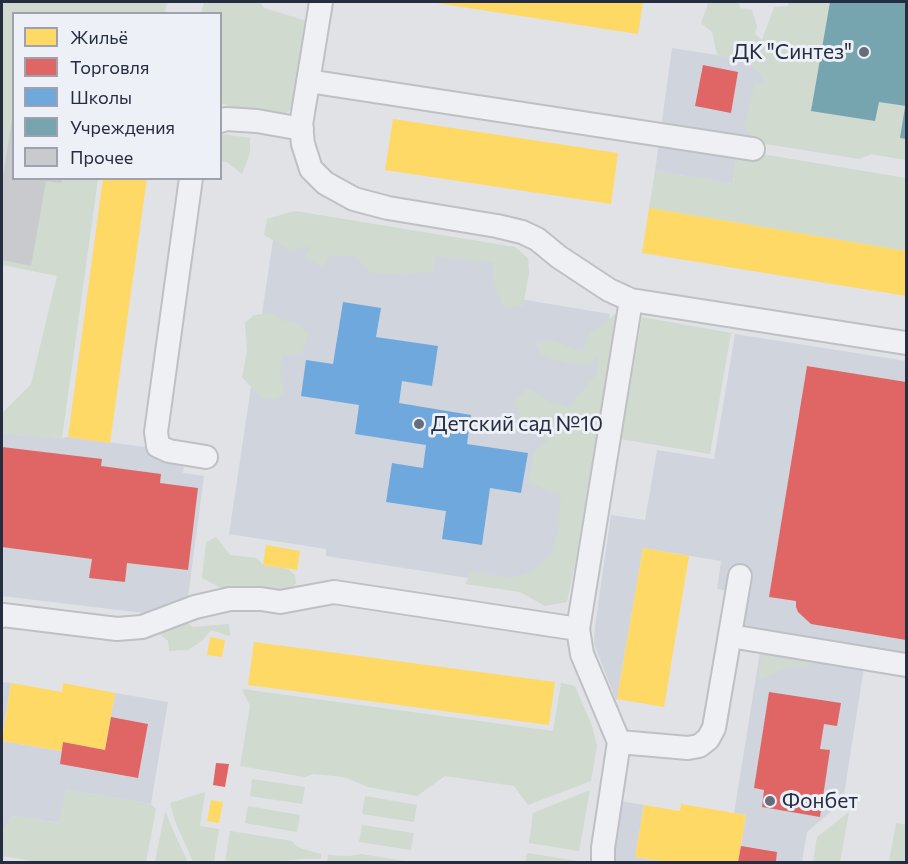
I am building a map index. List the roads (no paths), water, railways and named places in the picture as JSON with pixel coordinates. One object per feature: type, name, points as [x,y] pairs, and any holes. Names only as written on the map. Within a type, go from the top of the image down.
[{"type":"street","points":[[321,2],[302,129],[303,144],[311,169],[325,183],[354,199],[388,208],[522,232],[537,239],[559,257],[609,290],[631,300],[906,343]]},
{"type":"street","points":[[308,81],[753,149]]},
{"type":"street","points":[[222,120],[226,118],[257,121],[302,129]]},
{"type":"street","points":[[191,180],[156,432],[158,446],[169,451],[206,457]]},
{"type":"street","points":[[603,862],[603,848],[619,742],[582,654],[578,629],[631,300]]},
{"type":"street","points":[[619,742],[688,748],[699,746],[708,739],[714,728],[741,576]]},
{"type":"street","points":[[2,616],[117,629],[142,627],[195,607],[230,599],[261,599],[280,602],[334,591],[578,629]]},
{"type":"street","points":[[730,636],[906,665]]},
{"type":"place","name":"ДК \"Синтез\"","points":[[864,52]]},
{"type":"place","name":"Детский сад №10","points":[[419,424]]},
{"type":"place","name":"Фонбет","points":[[770,801]]}]
